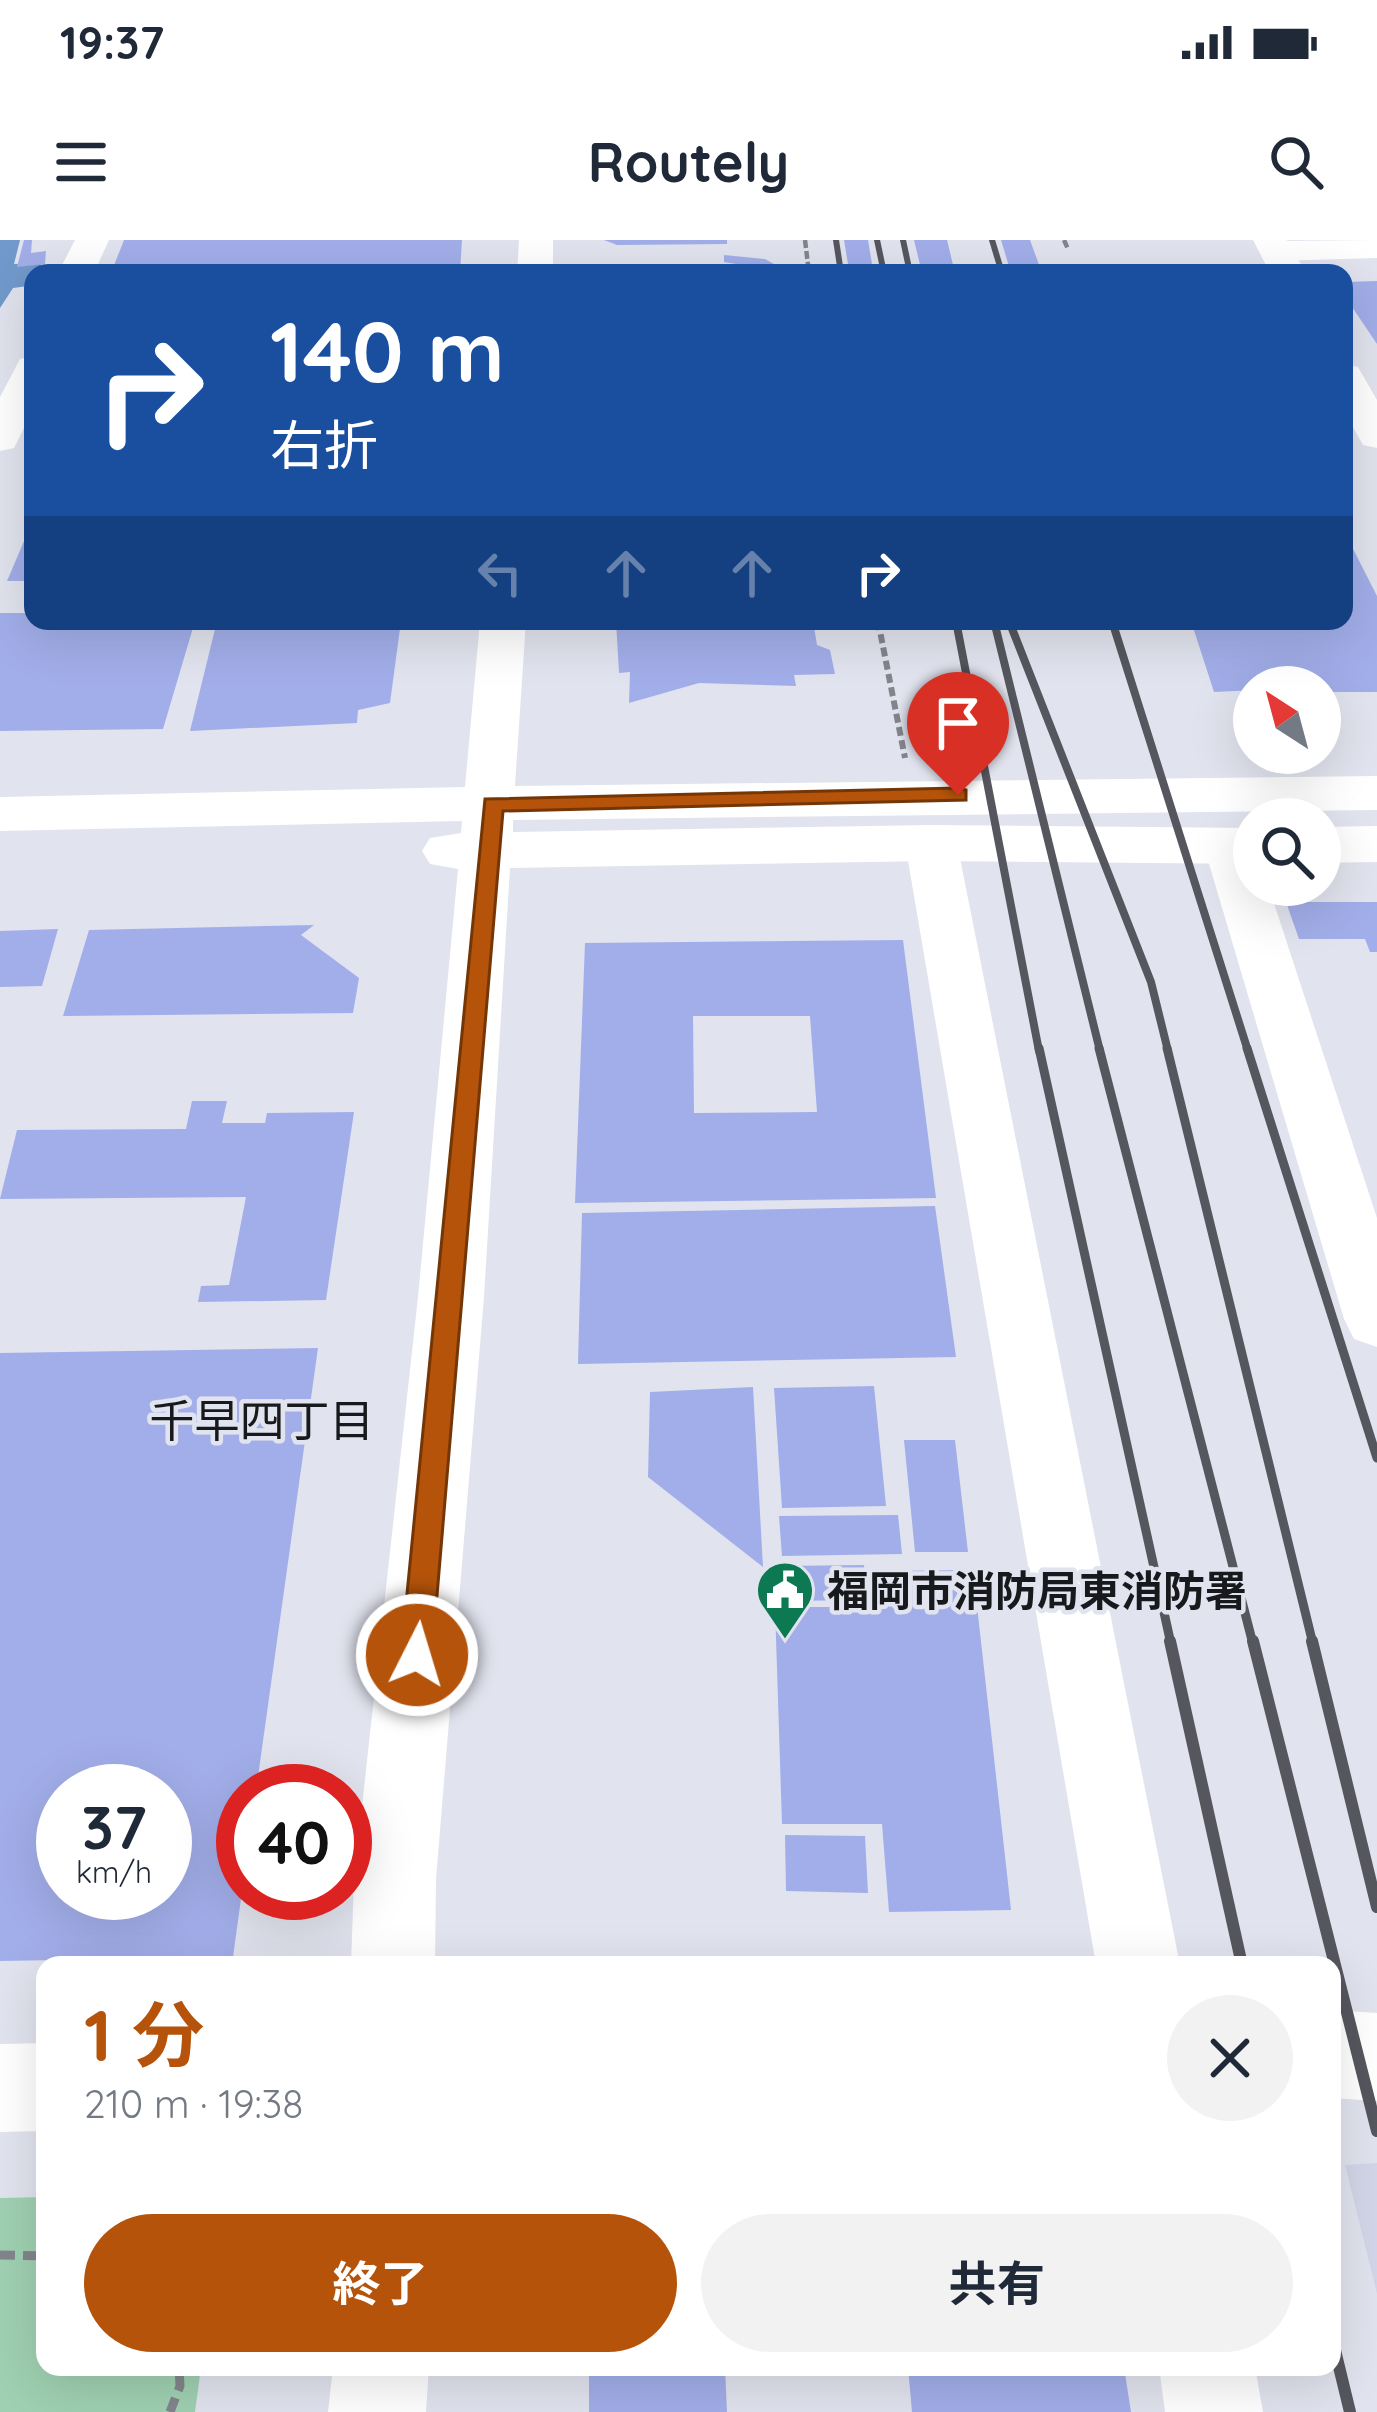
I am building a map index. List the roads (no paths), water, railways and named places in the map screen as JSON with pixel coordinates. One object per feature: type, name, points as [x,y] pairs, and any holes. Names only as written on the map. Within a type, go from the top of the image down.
[{"type":"street","points":[[1278,255],[1377,248]]},
{"type":"street","points":[[0,439],[24,387]]},
{"type":"street","points":[[1353,396],[1377,436]]},
{"type":"street","points":[[394,1956],[395,1879],[491,827],[502,630]]},
{"type":"street","points":[[0,857],[491,827],[922,819],[1377,793]]},
{"type":"street","points":[[0,814],[491,827]]},
{"type":"street","points":[[922,819],[1233,846]]},
{"type":"street","points":[[922,819],[1136,1956]]},
{"type":"street","points":[[1341,845],[1377,844]]},
{"type":"street","points":[[1259,906],[1377,1319]]},
{"type":"street","points":[[1341,2055],[1377,2057]]},
{"type":"street","points":[[0,2088],[36,2087]]},
{"type":"street","points":[[377,2412],[380,2376]]},
{"type":"street","points":[[1208,2376],[1214,2412]]},
{"type":"water","points":[[0,240],[20,240],[14,264],[42,263],[24,264],[24,287],[13,288],[0,308]]},
{"type":"railway","points":[[836,240],[840,264]]},
{"type":"railway","points":[[877,240],[882,264]]},
{"type":"railway","points":[[903,240],[908,264]]},
{"type":"railway","points":[[992,240],[999,264]]},
{"type":"railway","points":[[958,630],[1039,1051]]},
{"type":"railway","points":[[996,630],[1100,1051]]},
{"type":"railway","points":[[1013,630],[1151,982],[1168,1051]]},
{"type":"railway","points":[[1115,630],[1248,1051]]},
{"type":"railway","points":[[1039,1048],[1171,1644]]},
{"type":"railway","points":[[1099,1048],[1253,1644]]},
{"type":"railway","points":[[1167,1048],[1313,1644]]},
{"type":"railway","points":[[1247,1048],[1377,1458]]},
{"type":"railway","points":[[1170,1641],[1240,1956]]},
{"type":"railway","points":[[1253,1641],[1333,1956]]},
{"type":"railway","points":[[1312,1641],[1377,1907]]},
{"type":"railway","points":[[1341,1989],[1377,2131]]},
{"type":"railway","points":[[1341,2375],[1350,2412]]},
{"type":"place","name":"福岡市消防局東消防署","points":[[785,1641]]},
{"type":"district","name":"千早四丁目","points":[[262,1420]]}]
